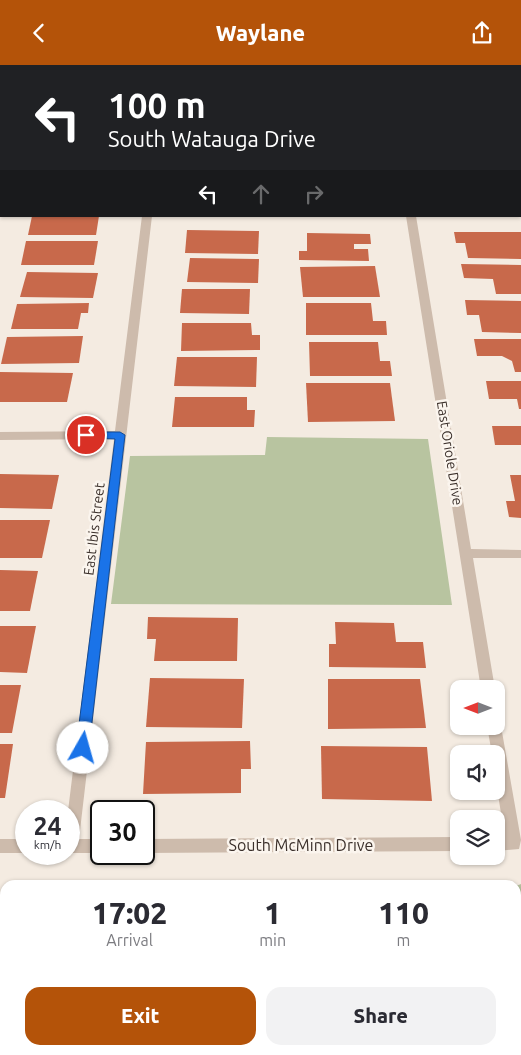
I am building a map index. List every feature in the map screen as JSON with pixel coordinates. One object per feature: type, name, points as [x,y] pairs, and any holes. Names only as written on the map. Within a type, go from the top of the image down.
[{"type":"street","name":"East Ibis Street","points":[[76,800],[147,217]]},
{"type":"street","name":"East Oriole Drive","points":[[411,217],[487,680]]},
{"type":"street","points":[[0,436],[120,435]]},
{"type":"street","points":[[466,553],[521,554]]},
{"type":"street","points":[[496,735],[514,844],[505,844]]},
{"type":"street","name":"South McMinn Drive","points":[[155,846],[450,844]]},
{"type":"street","points":[[0,846],[15,846]]},
{"type":"green space","points":[[267,437],[428,439],[452,605],[111,604],[130,456],[265,455]]},
{"type":"building","points":[[32,217],[99,217],[96,235],[28,235]]},
{"type":"building","points":[[187,230],[259,231],[258,254],[185,253]]},
{"type":"building","points":[[454,232],[521,232],[521,259],[468,258],[465,243],[456,243]]},
{"type":"building","points":[[307,233],[370,234],[371,244],[354,244],[354,249],[368,249],[369,261],[299,260],[299,251],[307,251]]},
{"type":"building","points":[[26,241],[98,241],[94,265],[21,265]]},
{"type":"building","points":[[190,258],[259,259],[258,283],[187,282]]},
{"type":"building","points":[[461,264],[521,265],[521,294],[496,294],[493,279],[464,278]]},
{"type":"building","points":[[375,266],[380,297],[303,297],[300,267]]},
{"type":"building","points":[[27,272],[98,273],[93,298],[20,297]]},
{"type":"building","points":[[182,289],[250,289],[249,314],[180,313]]},
{"type":"building","points":[[465,300],[521,301],[521,333],[482,332],[479,315],[467,315]]},
{"type":"building","points":[[89,303],[88,313],[81,313],[78,329],[11,329],[17,304]]},
{"type":"building","points":[[306,303],[371,303],[373,321],[386,321],[387,335],[306,335]]},
{"type":"building","points":[[182,323],[251,323],[252,335],[260,335],[260,350],[181,351]]},
{"type":"building","points":[[83,336],[79,363],[1,364],[7,337]]},
{"type":"building","points":[[474,339],[521,339],[521,372],[515,372],[512,361],[502,356],[477,356]]},
{"type":"building","points":[[309,342],[378,342],[380,361],[390,361],[392,376],[310,376]]},
{"type":"building","points":[[177,357],[257,357],[256,387],[174,386]]},
{"type":"building","points":[[0,372],[73,373],[67,402],[0,402]]},
{"type":"building","points":[[486,381],[521,381],[521,409],[519,409],[517,399],[489,399]]},
{"type":"building","points":[[306,383],[390,383],[395,421],[308,422]]},
{"type":"building","points":[[175,397],[247,397],[247,410],[255,410],[254,427],[172,427]]},
{"type":"building","points":[[492,426],[521,426],[521,445],[495,445]]},
{"type":"building","points":[[0,474],[59,475],[52,509],[0,508]]},
{"type":"building","points":[[510,475],[521,475],[521,518],[509,517],[506,501],[515,501]]},
{"type":"building","points":[[0,520],[50,520],[42,558],[0,558]]},
{"type":"building","points":[[0,570],[38,571],[30,611],[0,611]]},
{"type":"building","points":[[148,617],[238,618],[237,661],[154,661],[156,639],[147,639]]},
{"type":"building","points":[[335,622],[394,623],[396,642],[423,642],[426,668],[329,667],[329,644],[336,644]]},
{"type":"building","points":[[0,626],[36,626],[27,673],[0,672]]},
{"type":"building","points":[[150,678],[244,679],[242,728],[146,727]]},
{"type":"building","points":[[328,679],[420,679],[426,728],[328,729]]},
{"type":"building","points":[[0,685],[21,685],[12,733],[0,733]]},
{"type":"building","points":[[250,741],[251,769],[241,769],[241,793],[143,794],[146,742]]},
{"type":"building","points":[[0,744],[13,744],[5,798],[0,798]]},
{"type":"building","points":[[321,746],[427,747],[432,801],[322,799]]},
{"type":"route","points":[[83,748],[120,435],[86,435]]}]
